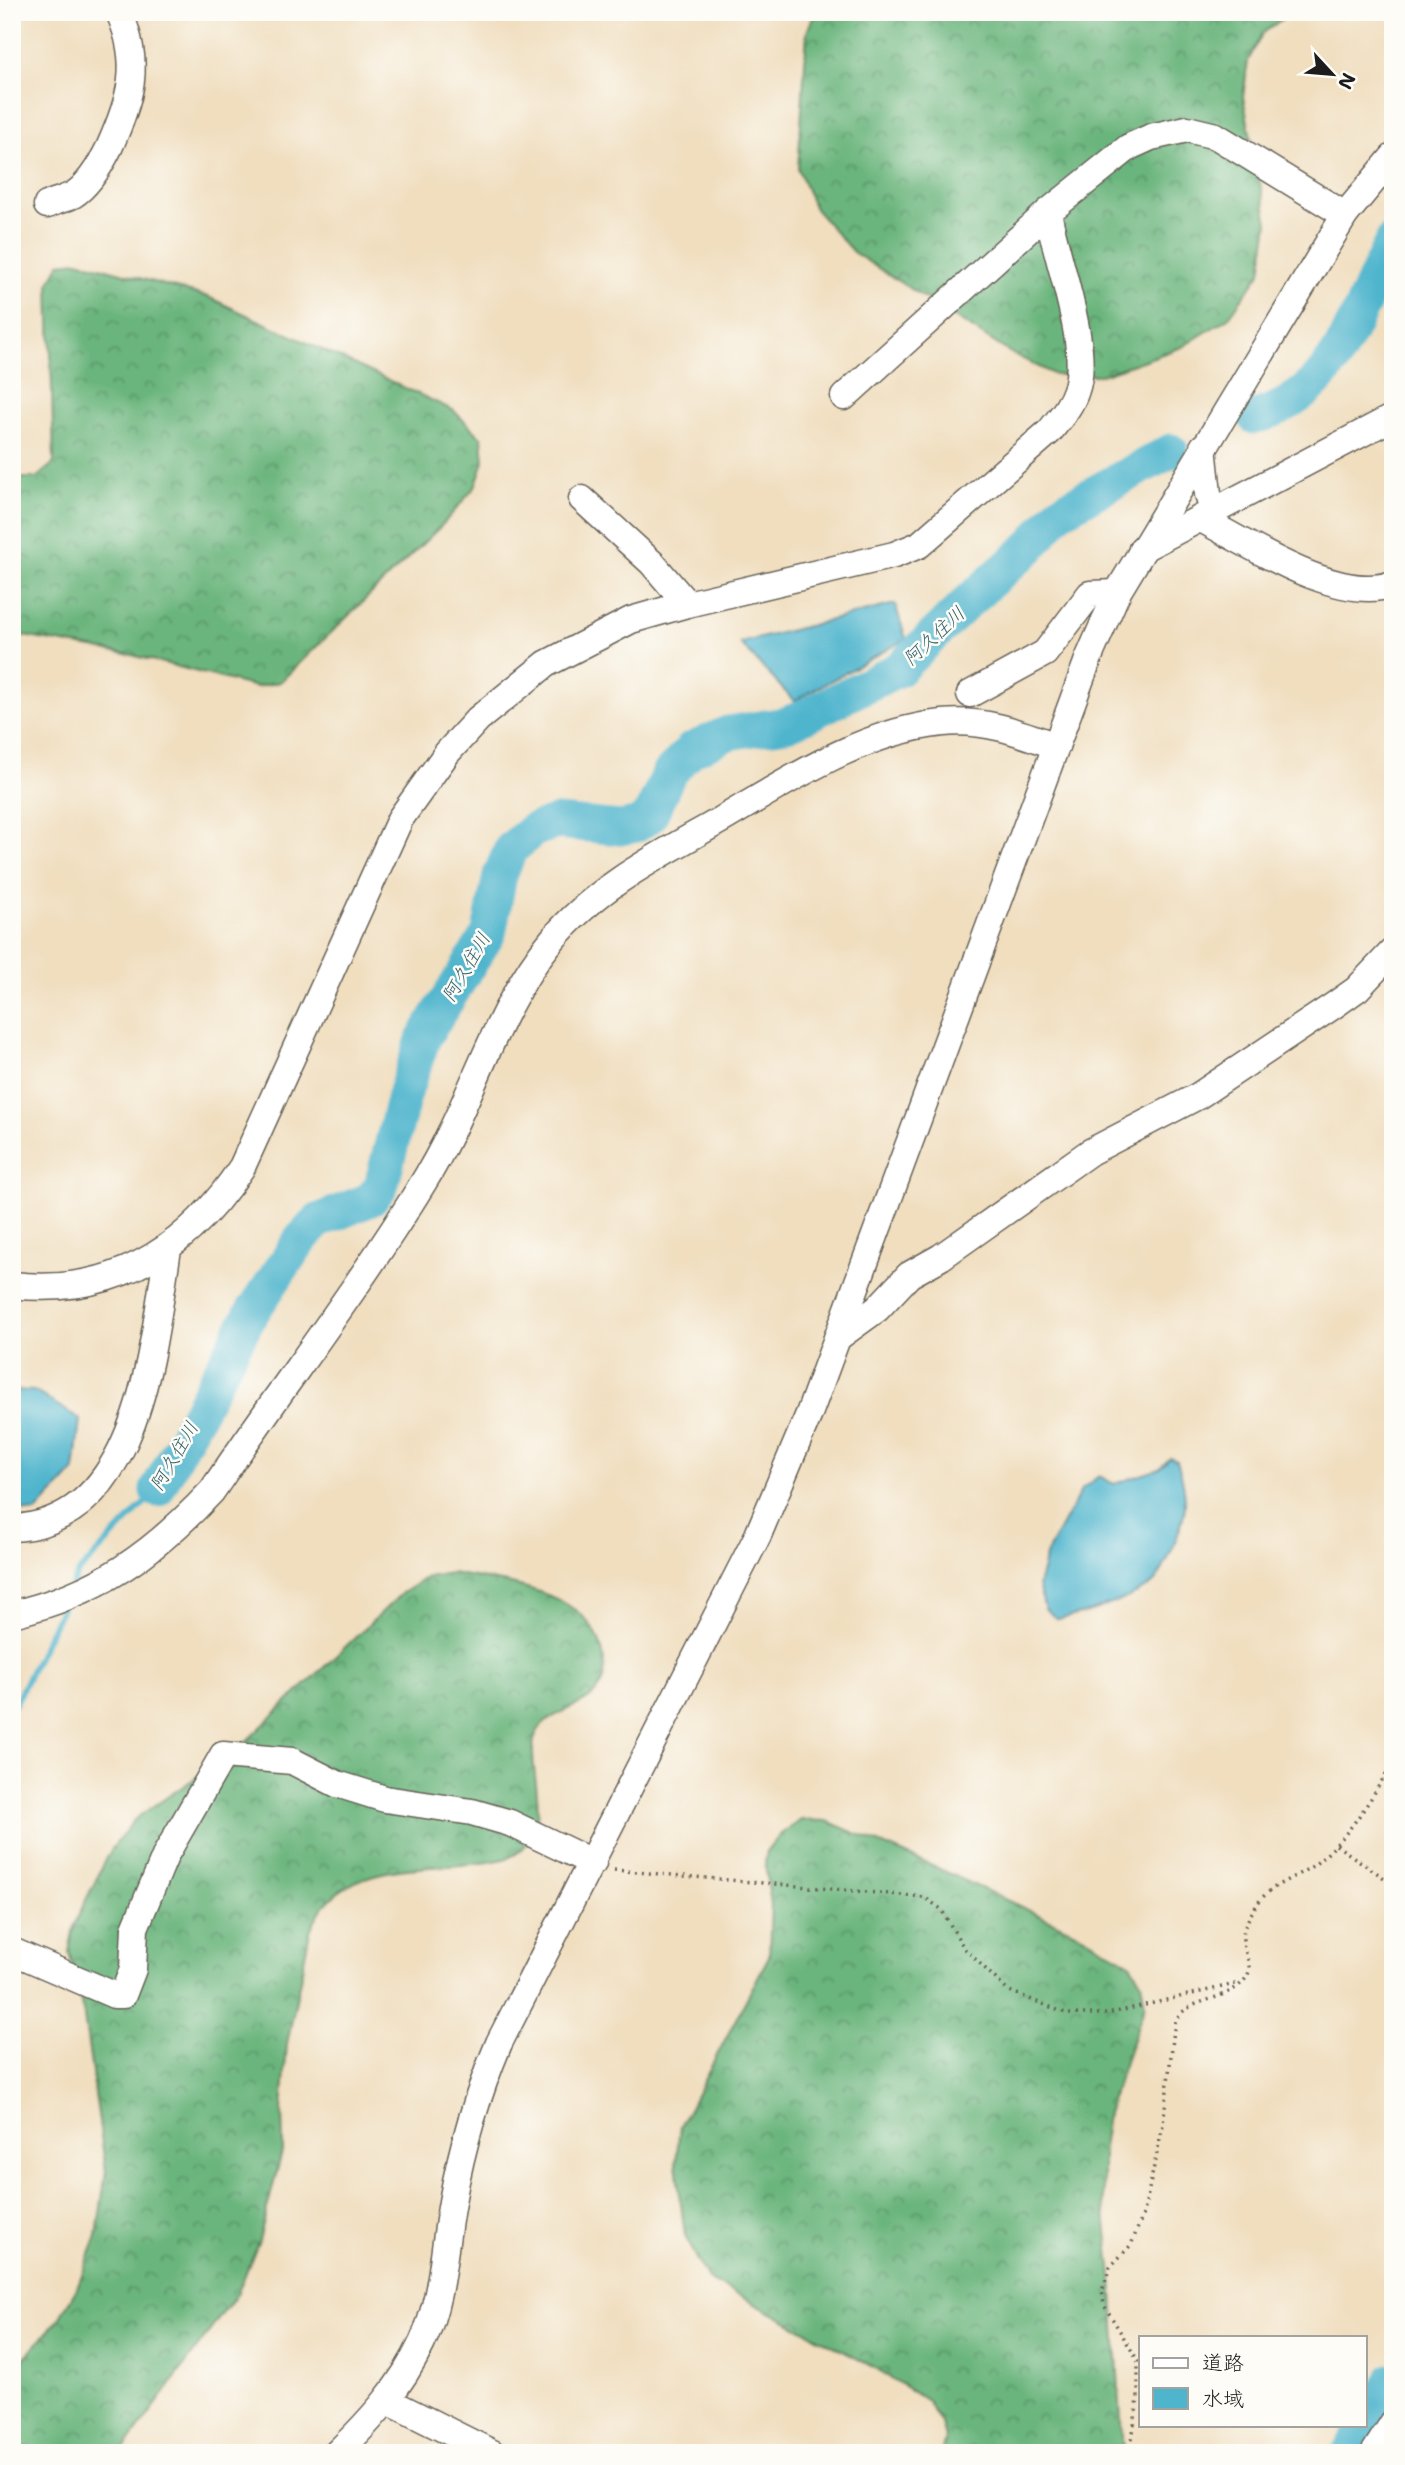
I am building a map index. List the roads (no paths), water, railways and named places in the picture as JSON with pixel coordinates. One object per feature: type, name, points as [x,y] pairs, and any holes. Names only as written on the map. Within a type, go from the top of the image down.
[{"type":"street","points":[[47,205],[75,194],[100,166],[127,108],[133,72],[130,37],[119,12]]},
{"type":"street","points":[[844,397],[1048,212],[1129,147],[1151,137],[1188,129],[1216,136],[1345,215]]},
{"type":"street","points":[[337,2453],[388,2401],[423,2340],[443,2278],[451,2205],[466,2130],[480,2089],[499,2043],[758,1535],[837,1338],[1088,657],[1117,593],[1345,215],[1393,157]]},
{"type":"street","points":[[12,1285],[50,1287],[113,1275],[168,1250],[203,1220],[242,1167],[377,863],[412,800],[447,753],[478,719],[546,664],[631,620],[894,555],[919,545],[1050,431],[1066,411],[1076,390],[1081,364],[1077,333],[1054,250],[1048,212]]},
{"type":"street","points":[[1142,549],[1207,516],[1247,491],[1393,417]]},
{"type":"street","points":[[1203,447],[1225,477],[1247,491]]},
{"type":"street","points":[[1203,447],[1208,494],[1207,516]]},
{"type":"street","points":[[582,499],[652,563],[687,604]]},
{"type":"street","points":[[1207,516],[1326,582],[1367,587],[1393,584]]},
{"type":"street","points":[[970,694],[1045,653],[1090,594],[1117,593]]},
{"type":"street","points":[[12,1614],[39,1608],[120,1573],[183,1523],[212,1491],[424,1182],[455,1126],[502,1020],[531,969],[555,937],[591,901],[619,879],[765,794],[868,741],[940,723],[982,722],[1056,746]]},
{"type":"street","points":[[837,1338],[877,1309],[909,1275],[941,1257],[1090,1152],[1198,1096],[1333,1006],[1357,989],[1393,951]]},
{"type":"street","points":[[12,1528],[29,1527],[55,1517],[83,1502],[103,1481],[129,1431],[145,1387],[168,1250]]},
{"type":"street","points":[[12,1951],[114,1995],[123,1994],[133,1969],[135,1928],[166,1854],[223,1755],[292,1761],[337,1784],[385,1798],[472,1812],[510,1823],[593,1863]]},
{"type":"street","points":[[388,2401],[492,2453]]},
{"type":"street","points":[[1374,2453],[1393,2423]]},
{"type":"water","points":[[895,604],[906,639],[794,701],[740,643]]},
{"type":"water","points":[[12,1390],[34,1391],[80,1419],[74,1471],[36,1512],[12,1510]]},
{"type":"water","points":[[1170,1458],[1177,1461],[1179,1466],[1185,1504],[1174,1545],[1158,1577],[1145,1588],[1121,1600],[1057,1619],[1045,1609],[1038,1585],[1047,1553],[1082,1489],[1099,1476],[1114,1484],[1159,1469]]},
{"type":"waterway","name":"阿久住川","points":[[1255,417],[1290,402],[1309,388],[1325,370],[1351,329],[1393,240]]},
{"type":"waterway","name":"阿久住川","points":[[157,1490],[249,1317],[301,1239],[318,1221],[371,1199],[381,1186],[405,1092],[424,1037],[489,933],[500,875],[511,849],[533,830],[557,822],[620,828],[637,825],[650,816],[669,774],[691,750],[728,733],[786,724],[899,669],[972,598],[1031,546],[1059,512],[1171,451]]},
{"type":"waterway","name":"阿久住川","points":[[72,1585],[78,1573],[157,1490]]},
{"type":"waterway","name":"阿久住川","points":[[12,1710],[62,1608]]},
{"type":"waterway","points":[[1366,2425],[1393,2380]]},
{"type":"waterway","points":[[1349,2453],[1365,2426]]}]
